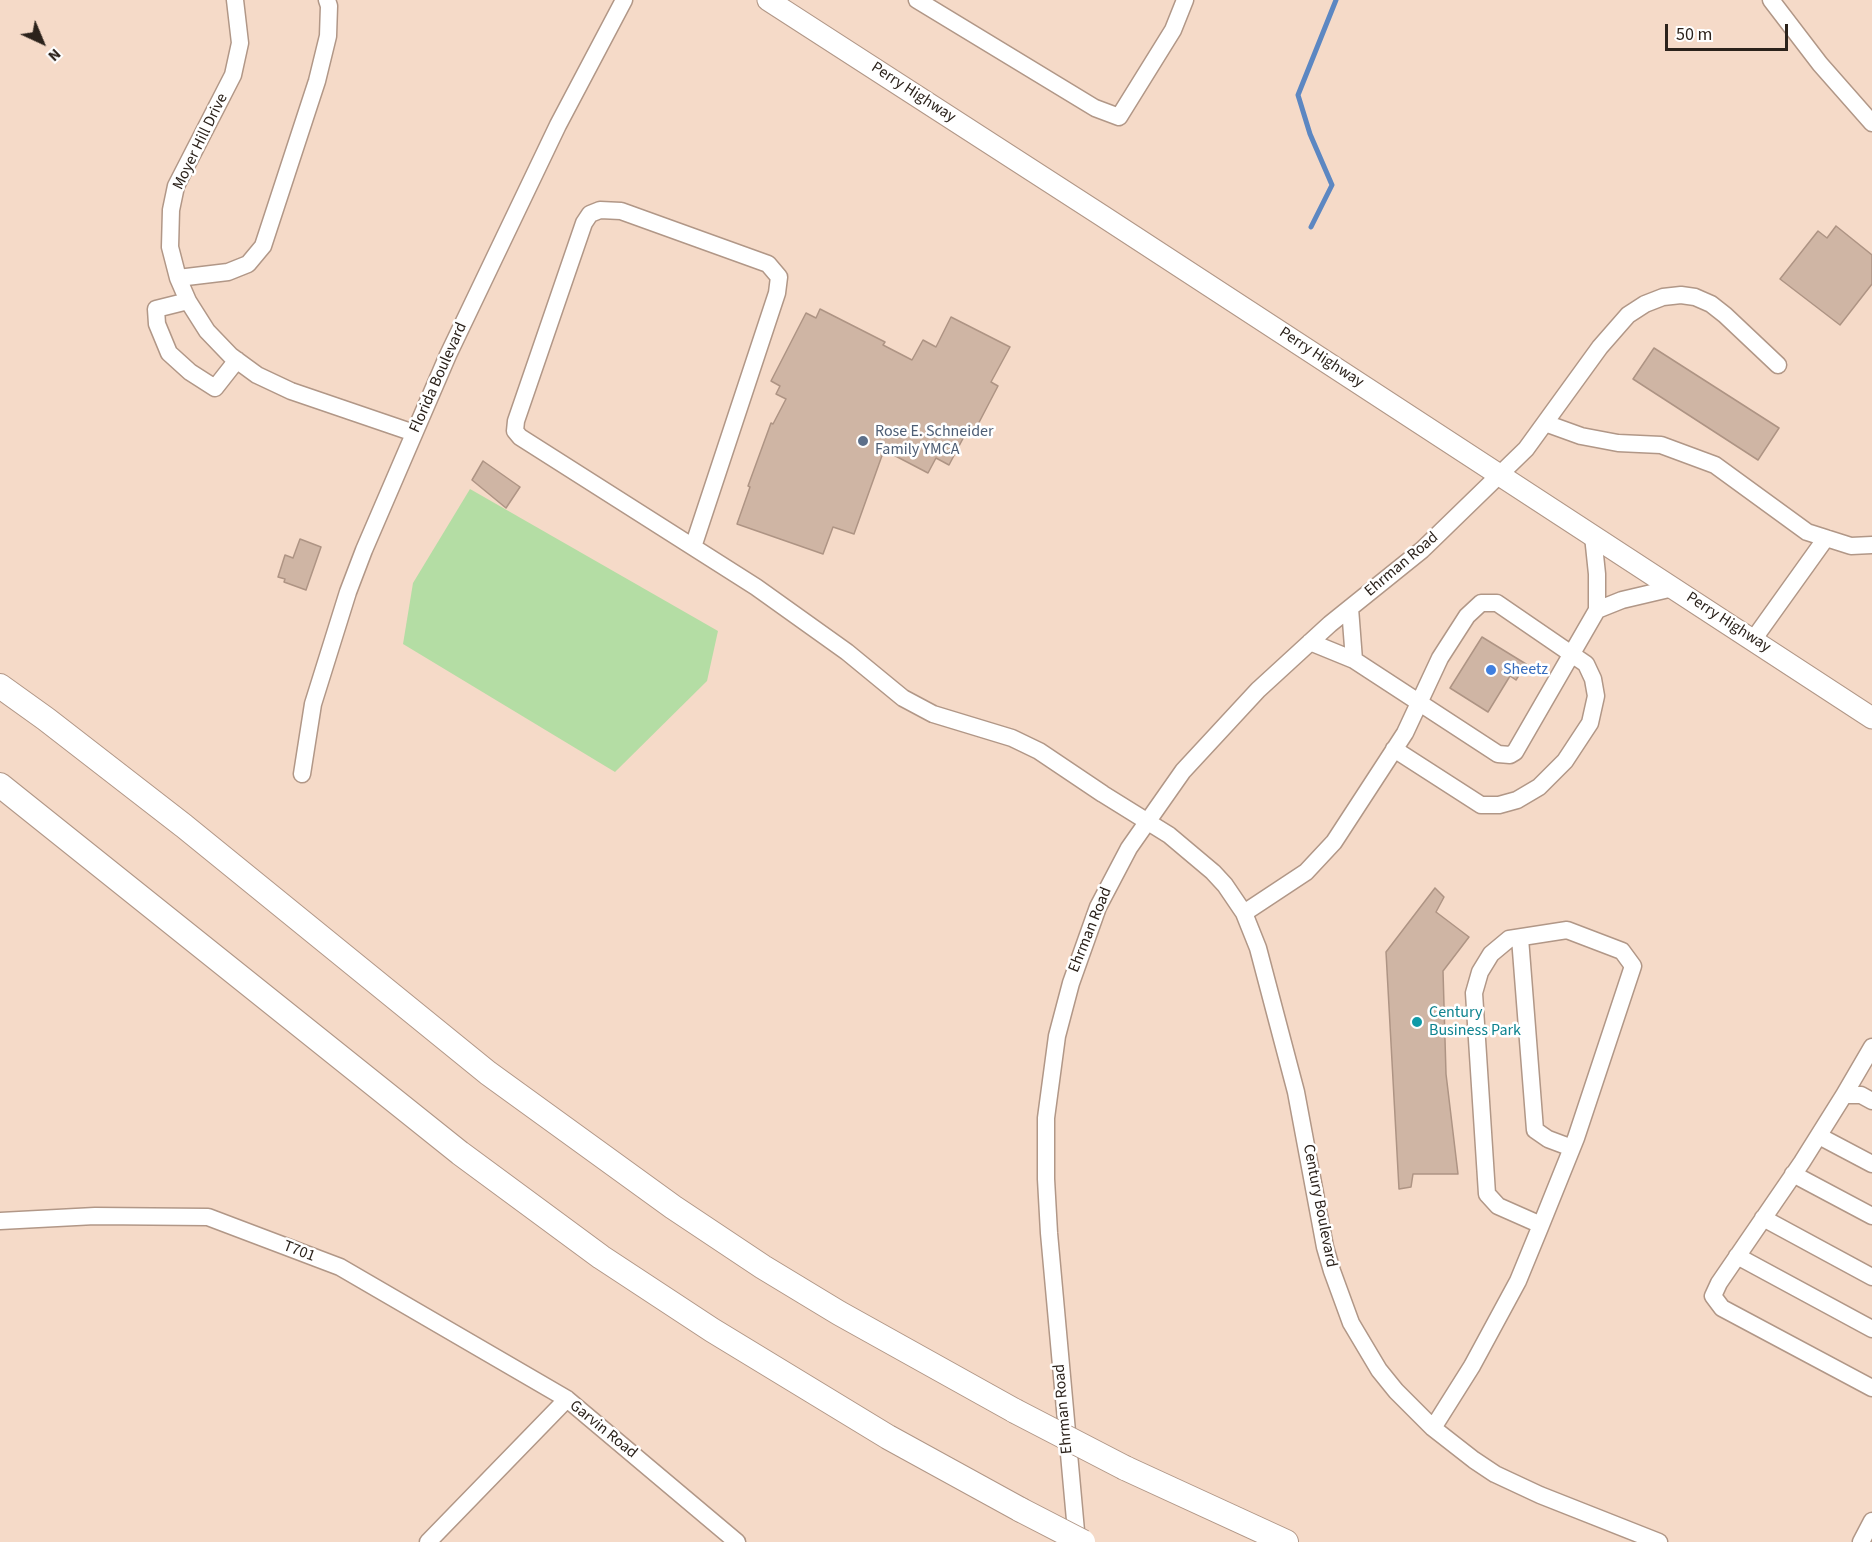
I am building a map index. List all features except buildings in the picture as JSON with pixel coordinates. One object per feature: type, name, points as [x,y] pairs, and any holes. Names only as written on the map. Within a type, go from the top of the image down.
[{"type":"highway","points":[[0,686],[184,826],[488,1073],[673,1207],[763,1267],[839,1313],[1015,1411],[1125,1468],[1286,1542]]},
{"type":"highway","points":[[0,785],[460,1153],[601,1257],[712,1330],[888,1437],[1083,1542]]},
{"type":"main road","name":"Perry Highway","points":[[768,0],[1872,718]]},
{"type":"street","name":"Moyer Hill Drive","points":[[235,0],[240,43],[233,75],[176,186],[170,248],[178,278],[207,331],[237,360],[257,375],[291,392],[414,434]]},
{"type":"street","points":[[178,278],[228,272],[248,264],[263,246],[317,81],[328,36],[329,6],[327,0]]},
{"type":"street","name":"Florida Boulevard","points":[[302,774],[313,704],[348,592],[448,355],[558,125],[624,0]]},
{"type":"street","points":[[917,0],[1095,108],[1119,117],[1173,30],[1180,2]]},
{"type":"street","points":[[1771,0],[1820,63],[1872,123]]},
{"type":"street","name":"Century Boulevard","points":[[693,547],[777,293],[778,277],[768,264],[621,211],[600,210],[590,214],[584,223],[516,421],[515,431],[520,438],[693,547],[817,630],[903,698],[951,721],[1025,743],[1180,843],[1214,872],[1244,913],[1266,976],[1303,1124],[1325,1247],[1351,1323],[1379,1371],[1433,1428],[1474,1460],[1540,1495],[1659,1542]]},
{"type":"street","name":"Ehrman Road","points":[[1077,1542],[1050,1254],[1046,1118],[1057,1036],[1079,957],[1112,878],[1146,821],[1202,750],[1258,690],[1310,642],[1422,550],[1526,449],[1612,331],[1628,315],[1645,304],[1663,297],[1680,295],[1695,297],[1711,304],[1725,315],[1778,365]]},
{"type":"street","points":[[188,300],[156,309],[158,324],[169,352],[190,372],[215,388],[237,360]]},
{"type":"street","points":[[1545,423],[1581,436],[1618,443],[1661,445],[1715,465],[1807,532],[1851,546],[1872,545]]},
{"type":"street","points":[[1310,642],[1354,660],[1498,754],[1510,755],[1515,752],[1597,610],[1597,574],[1593,536]]},
{"type":"street","points":[[1753,640],[1827,538]]},
{"type":"street","points":[[1597,610],[1622,600],[1673,588]]},
{"type":"street","points":[[1244,913],[1299,877],[1334,842],[1394,749],[1405,733],[1446,650],[1467,616],[1481,603],[1497,603],[1586,664],[1593,679],[1596,696],[1590,723],[1565,761],[1539,787],[1517,800],[1499,805],[1481,805],[1394,749]]},
{"type":"street","points":[[1350,608],[1354,660]]},
{"type":"street","points":[[1433,1428],[1472,1366],[1518,1281],[1541,1226],[1572,1148],[1633,966],[1622,951],[1567,930],[1509,939],[1491,954],[1480,972],[1473,993],[1487,1194],[1498,1206],[1541,1226]]},
{"type":"street","points":[[1520,938],[1535,1130],[1548,1139],[1572,1148]]},
{"type":"street","points":[[1872,1047],[1819,1136],[1719,1283],[1713,1296],[1722,1308],[1872,1388]]},
{"type":"street","points":[[1844,1095],[1861,1095],[1872,1101]]},
{"type":"street","points":[[1819,1136],[1872,1164]]},
{"type":"street","points":[[1793,1174],[1872,1216]]},
{"type":"street","name":"T701","points":[[0,1221],[96,1216],[208,1217],[340,1267],[567,1398]]},
{"type":"street","points":[[1763,1218],[1872,1277]]},
{"type":"street","points":[[1737,1256],[1872,1329]]},
{"type":"street","name":"Garvin Road","points":[[428,1542],[567,1398],[737,1542]]},
{"type":"street","points":[[1861,1542],[1872,1521]]},
{"type":"green space","points":[[470,489],[718,631],[707,681],[615,772],[403,644],[413,583]]},
{"type":"waterway","points":[[1311,227],[1332,185],[1310,134],[1298,95],[1336,0]]},
{"type":"place","name":"Rose E. Schneider Family YMCA","points":[[863,441]]},
{"type":"place","name":"Sheetz","points":[[1491,670]]},
{"type":"place","name":"Century Business Park","points":[[1417,1022]]}]
